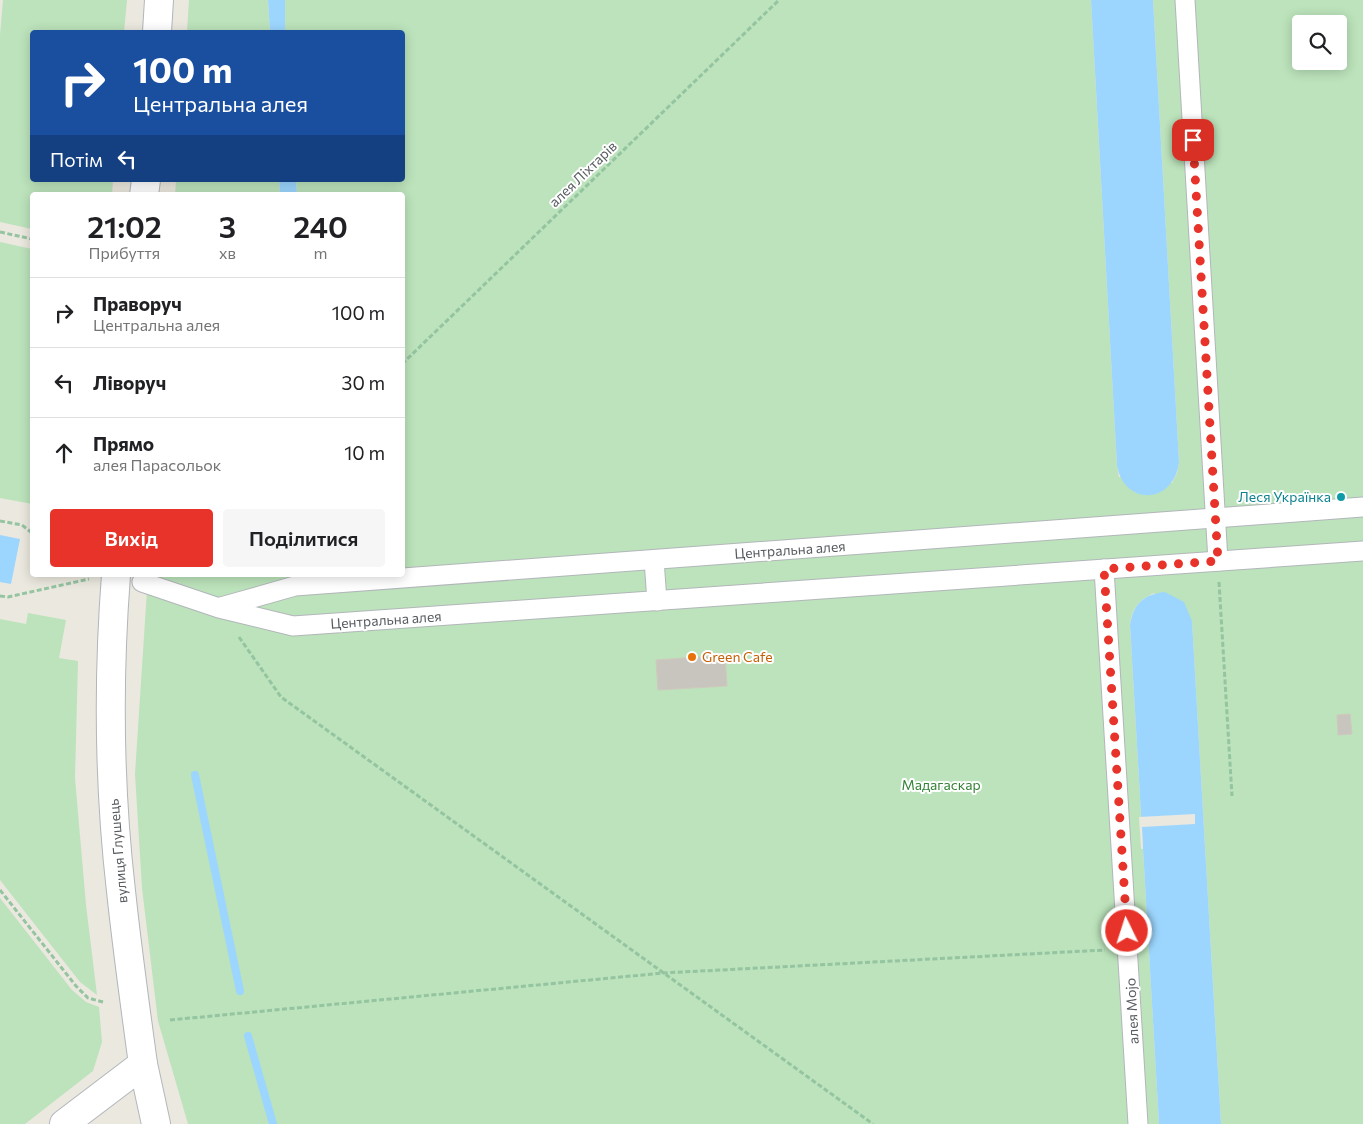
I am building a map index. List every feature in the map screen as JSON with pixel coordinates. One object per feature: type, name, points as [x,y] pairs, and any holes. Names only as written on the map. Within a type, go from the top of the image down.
[{"type":"street","points":[[156,30],[159,0]]},
{"type":"street","points":[[1184,0],[1218,561]]},
{"type":"street","name":"Центральна алея","points":[[219,608],[295,586],[1363,507]]},
{"type":"street","name":"Центральна алея","points":[[142,582],[219,608],[293,626],[1363,551]]},
{"type":"street","points":[[654,560],[657,601]]},
{"type":"street","name":"алея Mojo","points":[[1104,569],[1138,1124]]},
{"type":"street","name":"вулиця Глушець","points":[[116,577],[112,662],[112,773],[120,890],[143,1064],[156,1124]]},
{"type":"street","points":[[64,1124],[143,1064]]},
{"type":"path","name":"алея Ліхтарів","points":[[405,361],[780,0]]},
{"type":"path","points":[[0,232],[30,239]]},
{"type":"path","points":[[0,521],[22,525],[30,531]]},
{"type":"path","points":[[1218,561],[1232,796]]},
{"type":"path","points":[[0,596],[8,597],[89,579],[86,577]]},
{"type":"path","points":[[219,608],[281,697],[873,1124]]},
{"type":"path","points":[[0,890],[76,986],[88,998],[104,1002]]},
{"type":"path","points":[[170,1020],[663,973],[1128,949]]},
{"type":"green space","points":[[3,0],[127,0],[124,30],[30,30],[30,182],[113,182],[112,192],[30,192],[30,229],[0,222],[0,35]]},
{"type":"green space","points":[[189,0],[268,0],[270,30],[187,30]]},
{"type":"green space","name":"Мадагаскар","points":[[285,0],[1091,0],[1117,466],[1119,477],[1172,483],[1177,473],[1179,462],[1153,0],[1363,0],[1363,1124],[1221,1124],[1192,621],[1154,593],[1137,605],[1132,614],[1130,625],[1159,1124],[188,1124],[158,1021],[142,888],[135,774],[148,577],[405,577],[405,192],[297,192],[296,182],[405,182],[405,30],[285,30]]},
{"type":"green space","points":[[176,182],[279,182],[280,192],[175,192]]},
{"type":"green space","points":[[0,242],[30,249],[30,504],[0,498]]},
{"type":"green space","points":[[28,613],[66,620],[59,658],[78,661],[75,778],[86,905],[97,995],[80,982],[0,880],[0,619],[26,624]]},
{"type":"green space","points":[[0,898],[72,990],[86,1002],[99,1007],[102,1042],[93,1071],[25,1124],[0,1124]]},
{"type":"water","points":[[268,0],[285,0],[285,30],[270,30]]},
{"type":"water","points":[[1091,0],[1153,0],[1179,462],[1175,476],[1168,486],[1159,493],[1149,495],[1139,494],[1129,489],[1122,479],[1117,466]]},
{"type":"water","points":[[279,182],[296,182],[297,192],[280,192]]},
{"type":"water","points":[[0,535],[20,539],[11,584],[0,582]]},
{"type":"water","points":[[1165,592],[1184,602],[1192,621],[1221,1124],[1159,1124],[1130,625],[1134,611],[1141,601],[1151,595]]},
{"type":"pier","points":[[1195,814],[1195,824],[1142,827],[1143,849],[1141,849],[1139,817]]},
{"type":"building","points":[[725,655],[727,686],[658,690],[656,660]]},
{"type":"building","points":[[1350,714],[1352,734],[1338,735],[1337,715]]},
{"type":"waterway","points":[[195,775],[240,991]]},
{"type":"waterway","points":[[248,1036],[273,1124]]},
{"type":"place","name":"Леся Українка","points":[[1341,497]]},
{"type":"place","name":"Green Cafe","points":[[692,657]]},
{"type":"route","points":[[1127,931],[1104,569],[1218,561],[1193,140]]}]
